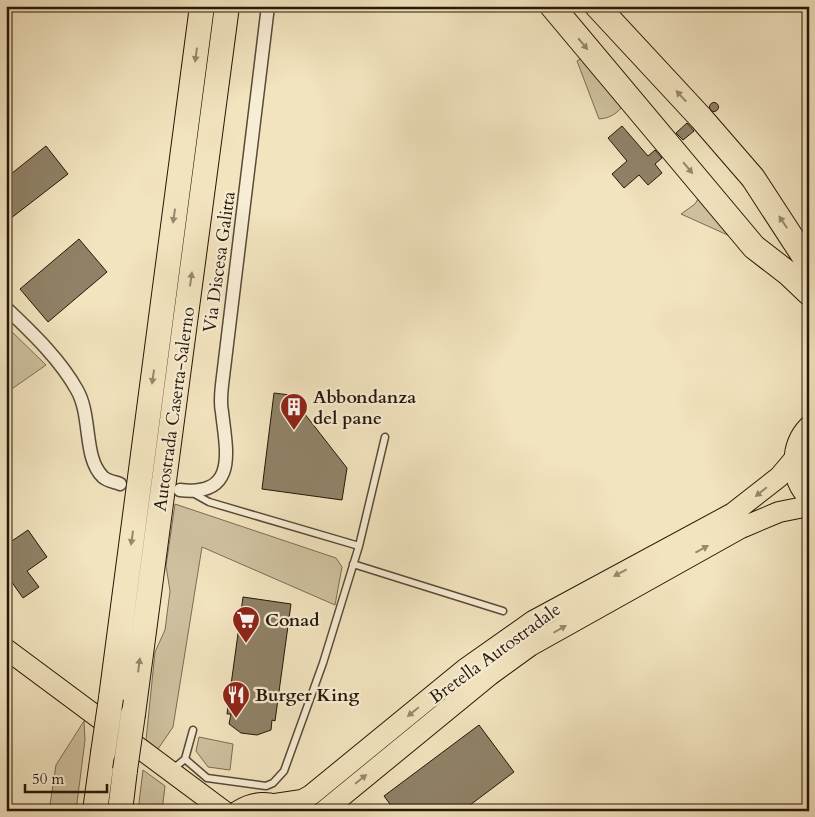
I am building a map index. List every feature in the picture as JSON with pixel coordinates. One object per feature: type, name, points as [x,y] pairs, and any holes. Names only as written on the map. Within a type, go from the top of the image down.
[{"type":"highway","name":"Autostrada Caserta-Salerno","points":[[95,811],[202,6]]},
{"type":"highway","name":"Autostrada Caserta-Salerno","points":[[120,811],[227,6]]},
{"type":"highway","points":[[200,206],[223,146],[240,6]]},
{"type":"highway","points":[[552,6],[754,247],[789,274],[809,293]]},
{"type":"highway","points":[[598,6],[701,118],[753,178],[809,264]]},
{"type":"main road","points":[[809,426],[803,432],[796,449],[794,468],[798,482],[809,498]]},
{"type":"main road","name":"Bretella Autostradale","points":[[238,811],[256,803],[282,808],[311,795],[465,669],[533,621],[733,513],[779,477],[795,458]]},
{"type":"main road","name":"Bretella Autostradale","points":[[324,811],[490,675],[530,646],[741,528],[779,512],[809,506]]},
{"type":"main road","points":[[6,649],[178,765],[224,811]]},
{"type":"street","name":"Via Discesa Galitta","points":[[185,491],[212,484],[222,476],[226,467],[227,453],[221,410],[222,385],[268,6]]},
{"type":"street","points":[[6,308],[30,331],[77,389],[85,411],[94,466],[104,479],[120,484]]},
{"type":"lane","points":[[193,730],[178,765],[206,778],[266,786],[278,778],[291,757],[323,663],[359,546],[385,437]]},
{"type":"lane","points":[[185,491],[209,502],[359,546]]},
{"type":"lane","points":[[353,564],[504,611]]},
{"type":"shaded area","points":[[584,57],[625,103],[611,116],[599,119],[577,61]]},
{"type":"shaded area","points":[[701,194],[732,237],[681,214],[695,204]]},
{"type":"shaded area","points":[[6,326],[46,365],[6,393]]},
{"type":"shaded area","points":[[175,504],[336,558],[342,567],[335,605],[202,547],[173,727],[158,749],[146,740],[155,652],[165,630],[170,591],[166,566]]},
{"type":"shaded area","points":[[84,721],[85,740],[76,811],[49,811],[56,765]]},
{"type":"shaded area","points":[[199,737],[233,744],[230,770],[208,767],[196,751]]},
{"type":"shaded area","points":[[143,770],[165,786],[162,811],[138,811]]},
{"type":"building","points":[[714,103],[718,107],[714,111],[710,107]]},
{"type":"building","points":[[687,123],[694,131],[683,140],[676,133]]},
{"type":"building","points":[[622,126],[648,156],[655,150],[662,158],[655,164],[662,173],[648,185],[639,175],[624,188],[612,174],[627,161],[608,138]]},
{"type":"building","points":[[46,146],[68,174],[6,222],[6,178]]},
{"type":"building","points":[[79,239],[107,272],[48,322],[20,289]]},
{"type":"building","name":"Abbondanza del pane","points":[[274,393],[290,395],[347,468],[342,500],[262,489]]},
{"type":"building","points":[[28,530],[47,557],[27,571],[39,587],[23,598],[6,574],[6,545]]},
{"type":"building","points":[[243,597],[291,604],[275,721],[272,720],[271,730],[257,735],[241,733],[229,724],[231,714],[227,714]]},
{"type":"building","points":[[479,725],[514,772],[462,811],[395,811],[384,796]]},
{"type":"place","name":"Abbondanza del pane","points":[[294,431]]},
{"type":"place","name":"Conad","points":[[246,644]]},
{"type":"place","name":"Burger King","points":[[236,719]]}]
